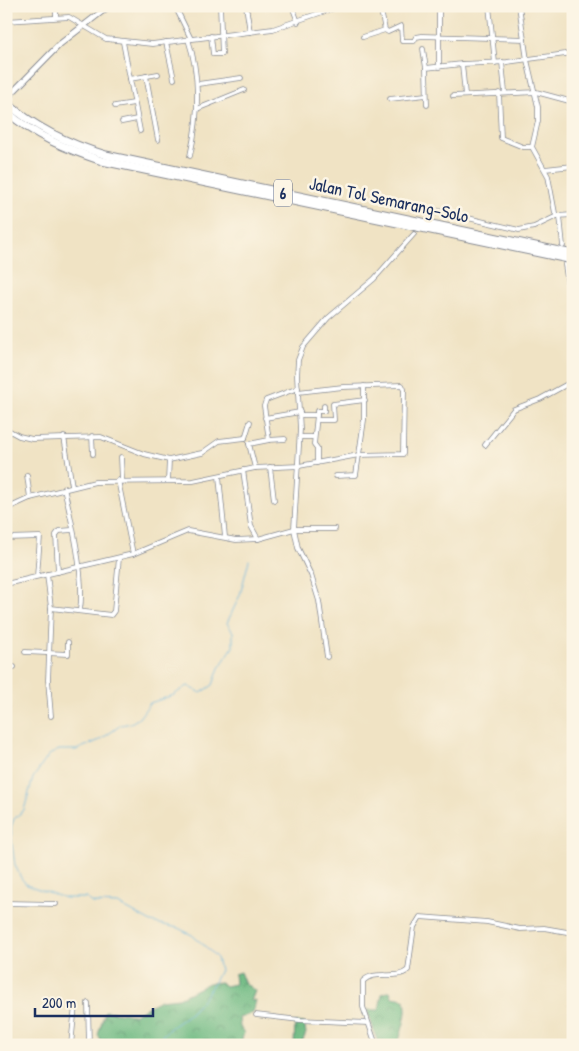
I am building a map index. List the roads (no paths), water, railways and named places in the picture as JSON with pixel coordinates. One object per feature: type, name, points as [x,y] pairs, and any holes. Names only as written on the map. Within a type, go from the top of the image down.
[{"type":"highway","name":"Jalan Tol Semarang–Solo","points":[[6,101],[38,126],[59,138],[106,156],[573,254]]},
{"type":"highway","name":"Jalan Tol Semarang–Solo","points":[[6,111],[45,138],[71,150],[110,163],[573,260]]},
{"type":"main road","points":[[6,101],[53,51],[83,25],[110,6]]},
{"type":"street","points":[[56,6],[56,18]]},
{"type":"street","points":[[175,6],[189,39],[198,84],[197,109],[190,156]]},
{"type":"street","points":[[211,36],[213,54],[222,54],[220,6]]},
{"type":"street","points":[[246,6],[250,32]]},
{"type":"street","points":[[292,6],[298,22]]},
{"type":"street","points":[[6,21],[69,17],[103,38],[144,45],[250,32],[298,22],[340,6]]},
{"type":"street","points":[[380,6],[385,30]]},
{"type":"street","points":[[439,6],[439,66]]},
{"type":"street","points":[[490,6],[495,63]]},
{"type":"street","points":[[519,6],[526,60],[536,92],[538,122],[532,147],[545,168],[559,216],[563,246]]},
{"type":"street","points":[[363,37],[385,30],[388,32],[400,26],[402,41],[405,42],[414,41],[418,36],[524,38]]},
{"type":"street","points":[[123,42],[140,131]]},
{"type":"street","points":[[166,42],[174,79]]},
{"type":"street","points":[[424,49],[427,105]]},
{"type":"street","points":[[426,68],[526,60],[573,53]]},
{"type":"street","points":[[502,62],[505,92]]},
{"type":"street","points":[[462,64],[465,96]]},
{"type":"street","points":[[130,79],[158,74]]},
{"type":"street","points":[[146,76],[158,140]]},
{"type":"street","points":[[198,84],[241,78]]},
{"type":"street","points":[[197,109],[244,90]]},
{"type":"street","points":[[453,96],[536,92],[573,102]]},
{"type":"street","points":[[499,93],[501,138],[523,147],[532,147]]},
{"type":"street","points":[[390,100],[426,95]]},
{"type":"street","points":[[116,106],[134,103]]},
{"type":"street","points":[[122,122],[137,119]]},
{"type":"street","points":[[545,168],[573,166]]},
{"type":"street","points":[[430,216],[434,211],[438,211],[519,230],[534,227],[559,216],[573,215]]},
{"type":"street","points":[[327,657],[319,601],[309,570],[298,548],[294,529],[300,437],[298,360],[308,342],[328,318],[380,273],[414,234]]},
{"type":"street","points":[[565,265],[573,317]]},
{"type":"street","points":[[485,445],[514,409],[540,400],[573,381]]},
{"type":"street","points":[[6,508],[30,498],[64,488],[95,482],[120,480],[193,481],[255,468],[299,466],[359,455],[401,456],[404,453],[404,386],[401,384],[298,390],[266,400],[264,406],[269,440]]},
{"type":"street","points":[[336,476],[356,475],[364,386]]},
{"type":"street","points":[[265,418],[300,414],[334,420],[333,404],[364,400]]},
{"type":"street","points":[[317,463],[314,437],[317,411],[324,411],[324,406]]},
{"type":"street","points":[[245,438],[250,422]]},
{"type":"street","points":[[6,429],[19,436],[32,439],[92,436],[144,454],[169,460],[202,453],[219,441],[245,438]]},
{"type":"street","points":[[92,436],[93,454]]},
{"type":"street","points":[[300,437],[314,437]]},
{"type":"street","points":[[64,438],[72,486]]},
{"type":"street","points":[[245,438],[249,444],[255,468]]},
{"type":"street","points":[[249,444],[285,439]]},
{"type":"street","points":[[122,457],[120,480],[133,554]]},
{"type":"street","points":[[168,481],[169,460]]},
{"type":"street","points":[[270,467],[274,500]]},
{"type":"street","points":[[243,470],[251,526],[258,539]]},
{"type":"street","points":[[27,475],[30,498]]},
{"type":"street","points":[[219,476],[225,538]]},
{"type":"street","points":[[64,488],[78,567],[82,601],[80,610]]},
{"type":"street","points":[[6,619],[6,584],[133,554],[188,531],[241,540],[258,539],[294,529],[335,529]]},
{"type":"street","points":[[58,572],[56,535],[59,532],[72,530]]},
{"type":"street","points":[[6,538],[40,537],[37,576]]},
{"type":"street","points":[[51,608],[111,615],[114,611],[119,558]]},
{"type":"street","points":[[47,574],[51,608],[51,653],[48,680],[51,716]]},
{"type":"street","points":[[25,652],[68,656],[68,642]]},
{"type":"street","points":[[6,667],[14,667]]},
{"type":"street","points":[[6,903],[56,904]]},
{"type":"street","points":[[376,1045],[362,1003],[363,981],[369,977],[403,974],[408,970],[414,927],[420,916],[487,922],[520,929],[544,928],[573,933]]},
{"type":"street","points":[[79,1045],[89,1044],[88,1003]]},
{"type":"street","points":[[71,1045],[74,1006]]},
{"type":"street","points":[[256,1015],[300,1020],[368,1023]]},
{"type":"waterway","points":[[156,1045],[159,1039],[190,1013],[207,993],[220,970],[217,958],[192,935],[178,928],[151,922],[118,904],[93,903],[86,898],[65,898],[27,885],[21,878],[15,865],[11,827],[14,819],[24,810],[33,778],[49,755],[59,750],[76,750],[100,740],[121,725],[131,723],[139,718],[150,703],[174,695],[185,687],[188,686],[201,693],[213,685],[219,668],[233,647],[233,632],[227,623],[240,595],[249,560]]}]
